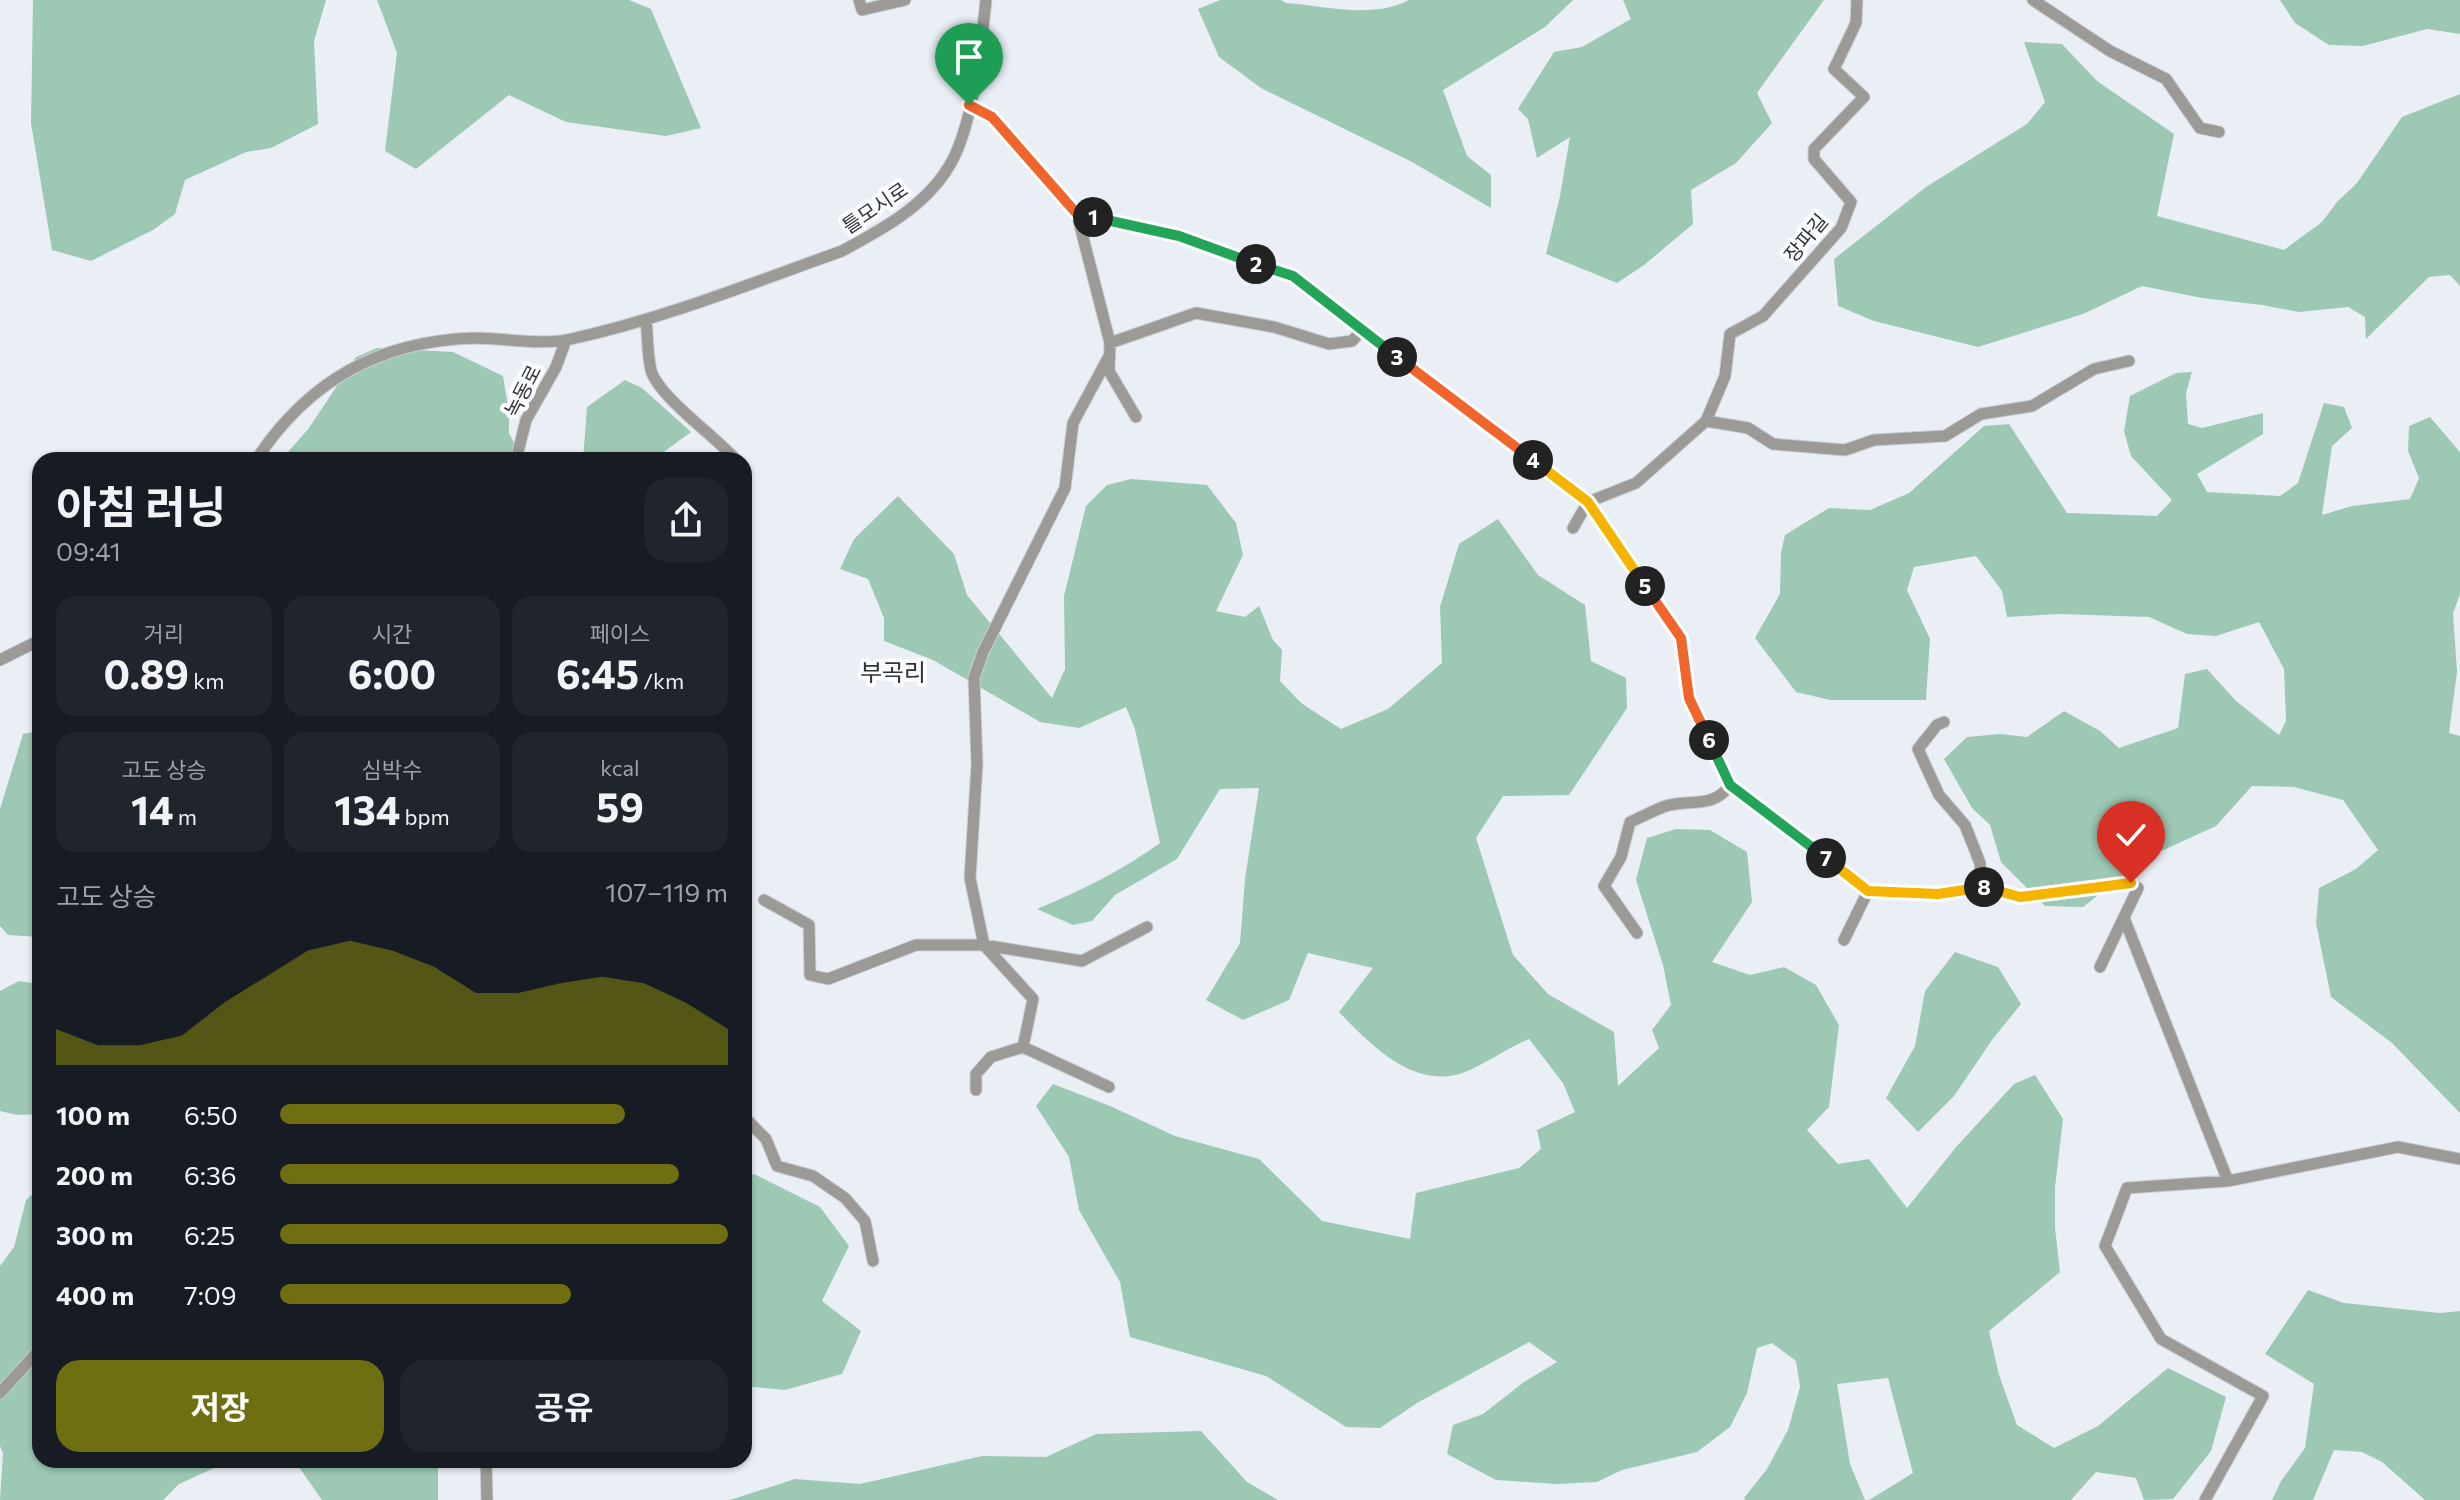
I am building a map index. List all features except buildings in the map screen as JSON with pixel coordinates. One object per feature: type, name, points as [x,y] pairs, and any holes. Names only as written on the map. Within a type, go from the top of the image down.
[{"type":"street","points":[[859,0],[862,10],[905,0]]},
{"type":"street","name":"틀모시로","points":[[261,452],[293,412],[323,386],[371,359],[428,341],[475,338],[566,340],[646,320],[842,251],[895,220],[925,196],[947,171],[957,152],[974,92],[986,0]]},
{"type":"street","name":"장파길","points":[[1706,421],[1725,376],[1730,334],[1763,316],[1841,228],[1851,202],[1814,159],[1814,149],[1864,97],[1834,69],[1856,23],[1857,0]]},
{"type":"street","points":[[2033,0],[2110,51],[2166,79],[2200,128],[2219,132]]},
{"type":"street","points":[[969,105],[992,117],[1077,214],[1110,343],[1109,371],[1136,417]]},
{"type":"street","points":[[1077,214],[1179,236],[1293,276],[1588,502],[1681,638],[1689,698],[1730,785],[1868,891],[1938,894],[1981,886],[2020,897],[2131,883],[2138,888],[2100,967]]},
{"type":"street","points":[[1110,343],[1196,313],[1274,327],[1329,344],[1352,341],[1362,330]]},
{"type":"street","points":[[646,320],[651,371],[660,388],[729,452]]},
{"type":"street","name":"녹동로","points":[[518,452],[526,420],[556,367],[566,340]]},
{"type":"street","points":[[1023,1047],[1033,999],[984,945],[970,878],[977,764],[974,678],[983,652],[1065,488],[1073,423],[1108,358]]},
{"type":"street","points":[[1573,528],[1588,502],[1636,483],[1706,421],[1748,428],[1773,444],[1845,450],[1874,440],[1945,436],[1981,414],[2032,406],[2094,369],[2129,361]]},
{"type":"street","points":[[0,660],[32,644]]},
{"type":"street","points":[[1944,722],[1937,725],[1918,749],[1939,795],[1965,825],[1980,863],[1981,886]]},
{"type":"street","points":[[1637,933],[1604,886],[1621,857],[1630,822],[1668,805],[1708,802],[1726,792],[1730,785]]},
{"type":"street","points":[[1844,940],[1868,891]]},
{"type":"street","points":[[764,900],[809,925],[810,975],[828,979],[916,945],[984,945],[1082,961],[1147,927]]},
{"type":"street","points":[[2124,918],[2228,1181]]},
{"type":"street","points":[[976,1090],[976,1074],[991,1057],[1023,1047],[1109,1087]]},
{"type":"street","points":[[752,1125],[766,1139],[777,1166],[813,1176],[845,1198],[865,1221],[873,1261]]},
{"type":"street","points":[[2205,1500],[2263,1396],[2161,1339],[2105,1246],[2127,1188],[2228,1181],[2398,1147],[2460,1159]]},
{"type":"street","points":[[0,1393],[32,1358]]},
{"type":"street","points":[[486,1468],[487,1500]]},
{"type":"green space","points":[[33,0],[326,0],[314,41],[318,124],[271,148],[246,152],[185,180],[175,214],[153,230],[91,261],[52,250],[31,123]]},
{"type":"green space","points":[[377,0],[629,0],[651,9],[701,128],[666,136],[566,122],[509,95],[416,169],[385,151],[397,53]]},
{"type":"green space","points":[[1220,0],[1281,0],[1364,10],[1395,6],[1409,0],[1573,0],[1545,27],[1443,90],[1467,156],[1491,175],[1491,208],[1412,162],[1261,88],[1219,57],[1198,9]]},
{"type":"green space","points":[[1623,0],[1824,0],[1757,93],[1772,123],[1736,163],[1691,190],[1693,224],[1617,283],[1546,254],[1570,137],[1537,158],[1528,119],[1518,109],[1554,52],[1582,47],[1631,19]]},
{"type":"green space","points":[[2280,0],[2460,0],[2460,34],[2427,29],[2363,46],[2329,45],[2295,23]]},
{"type":"green space","points":[[2024,42],[2062,44],[2097,81],[2174,134],[2157,216],[2284,250],[2322,222],[2357,183],[2402,117],[2460,94],[2460,286],[2450,275],[2429,277],[2366,339],[2365,317],[2348,307],[2299,312],[2142,286],[2083,314],[1978,347],[1874,321],[1838,306],[1834,259],[1926,187],[2027,124],[2045,102]]},
{"type":"green space","points":[[377,348],[453,352],[503,376],[509,433],[519,452],[288,452],[309,428],[356,357]]},
{"type":"green space","points":[[2192,372],[2186,393],[2188,424],[2202,428],[2263,413],[2263,434],[2197,474],[2207,492],[2280,496],[2298,483],[2324,403],[2344,407],[2352,428],[2332,446],[2322,515],[2352,506],[2410,499],[2419,478],[2408,451],[2409,426],[2430,417],[2460,452],[2460,594],[2453,613],[2457,672],[2449,733],[2460,736],[2460,1113],[2392,1043],[2331,997],[2316,923],[2319,888],[2356,869],[2378,850],[2343,800],[2294,787],[2252,786],[2216,826],[2144,859],[2083,907],[2045,906],[2001,862],[1990,825],[1972,808],[1944,759],[1967,737],[2000,734],[2027,737],[2064,711],[2100,731],[2119,748],[2178,728],[2185,674],[2207,669],[2236,701],[2279,735],[2286,721],[2284,669],[2259,622],[2216,636],[2187,634],[2149,617],[2061,614],[2007,617],[2002,591],[1976,556],[1914,567],[1907,590],[1930,639],[1926,700],[1830,700],[1796,692],[1755,638],[1780,594],[1781,553],[1785,535],[1829,508],[1870,510],[1909,493],[1984,426],[2009,424],[2067,513],[2157,516],[2172,500],[2131,456],[2124,431],[2130,396],[2176,373]]},
{"type":"green space","points":[[625,380],[642,388],[691,432],[664,452],[584,452],[587,407]]},
{"type":"green space","points":[[1131,479],[1207,485],[1236,523],[1243,555],[1216,611],[1245,617],[1259,606],[1273,640],[1282,650],[1280,681],[1301,703],[1341,729],[1388,709],[1442,663],[1440,607],[1459,544],[1498,519],[1538,575],[1585,605],[1591,661],[1626,678],[1627,708],[1569,795],[1503,796],[1476,838],[1513,955],[1548,994],[1614,1032],[1618,1086],[1659,1048],[1652,1030],[1671,1005],[1663,965],[1636,880],[1647,838],[1676,829],[1710,830],[1747,852],[1752,902],[1712,962],[1750,975],[1784,967],[1816,985],[1839,1025],[1829,1107],[1807,1130],[1838,1164],[1869,1159],[1907,1208],[1957,1146],[2014,1084],[2035,1075],[2063,1119],[2055,1187],[2055,1228],[2060,1272],[1989,1331],[1999,1375],[2017,1425],[2054,1448],[2098,1426],[2168,1368],[2226,1397],[2211,1451],[2173,1499],[2144,1500],[2136,1478],[2096,1472],[2071,1500],[1869,1500],[1913,1473],[1888,1378],[1837,1384],[1850,1464],[1865,1500],[1745,1500],[1767,1469],[1788,1430],[1800,1387],[1796,1361],[1772,1343],[1757,1348],[1747,1393],[1730,1427],[1697,1452],[1622,1470],[1597,1482],[1556,1484],[1496,1480],[1447,1454],[1453,1425],[1483,1414],[1524,1382],[1557,1362],[1529,1342],[1417,1403],[1380,1428],[1346,1427],[1266,1376],[1130,1337],[1120,1282],[1079,1210],[1069,1157],[1036,1106],[1053,1084],[1175,1136],[1259,1159],[1322,1221],[1410,1239],[1416,1193],[1519,1168],[1541,1149],[1537,1130],[1575,1112],[1563,1083],[1529,1039],[1455,1075],[1422,1074],[1391,1059],[1339,1012],[1373,968],[1308,953],[1289,1000],[1243,1020],[1206,1000],[1240,943],[1245,879],[1259,788],[1220,789],[1177,859],[1115,895],[1092,921],[1073,925],[1037,909],[1101,879],[1160,843],[1135,729],[1126,707],[1079,728],[1040,722],[933,660],[884,641],[884,618],[868,579],[840,569],[854,539],[898,496],[954,554],[967,595],[1052,698],[1065,669],[1064,596],[1086,506],[1107,485]]},
{"type":"green space","points":[[32,732],[32,936],[8,935],[0,926],[0,809],[23,734]]},
{"type":"green space","points":[[1955,952],[1998,967],[2021,1004],[1954,1096],[1918,1132],[1886,1098],[1915,1046],[1925,991]]},
{"type":"green space","points":[[19,981],[32,983],[32,1114],[0,1111],[0,991]]},
{"type":"green space","points":[[752,1175],[820,1207],[849,1246],[822,1301],[861,1331],[842,1374],[785,1390],[752,1387]]},
{"type":"green space","points":[[32,1194],[32,1468],[214,1468],[179,1484],[163,1500],[0,1500],[3,1453],[0,1446],[0,1266],[14,1247],[26,1200]]},
{"type":"green space","points":[[2308,1290],[2344,1303],[2440,1313],[2460,1311],[2460,1500],[2425,1500],[2382,1462],[2362,1452],[2334,1450],[2313,1500],[2272,1500],[2281,1481],[2305,1448],[2314,1384],[2265,1354]]},
{"type":"green space","points":[[1201,1431],[1247,1482],[1278,1500],[730,1500],[795,1479],[860,1484],[982,1456],[1046,1457],[1096,1434]]},
{"type":"green space","points":[[300,1468],[438,1468],[438,1500],[322,1500]]},
{"type":"district","name":"부곡리","points":[[893,673]]},
{"type":"route","points":[[969,105],[992,117],[1077,214],[1179,236],[1293,276],[1588,502],[1681,638],[1689,698],[1730,785],[1868,891],[1938,894],[1981,886],[2020,897],[2131,883]]}]
